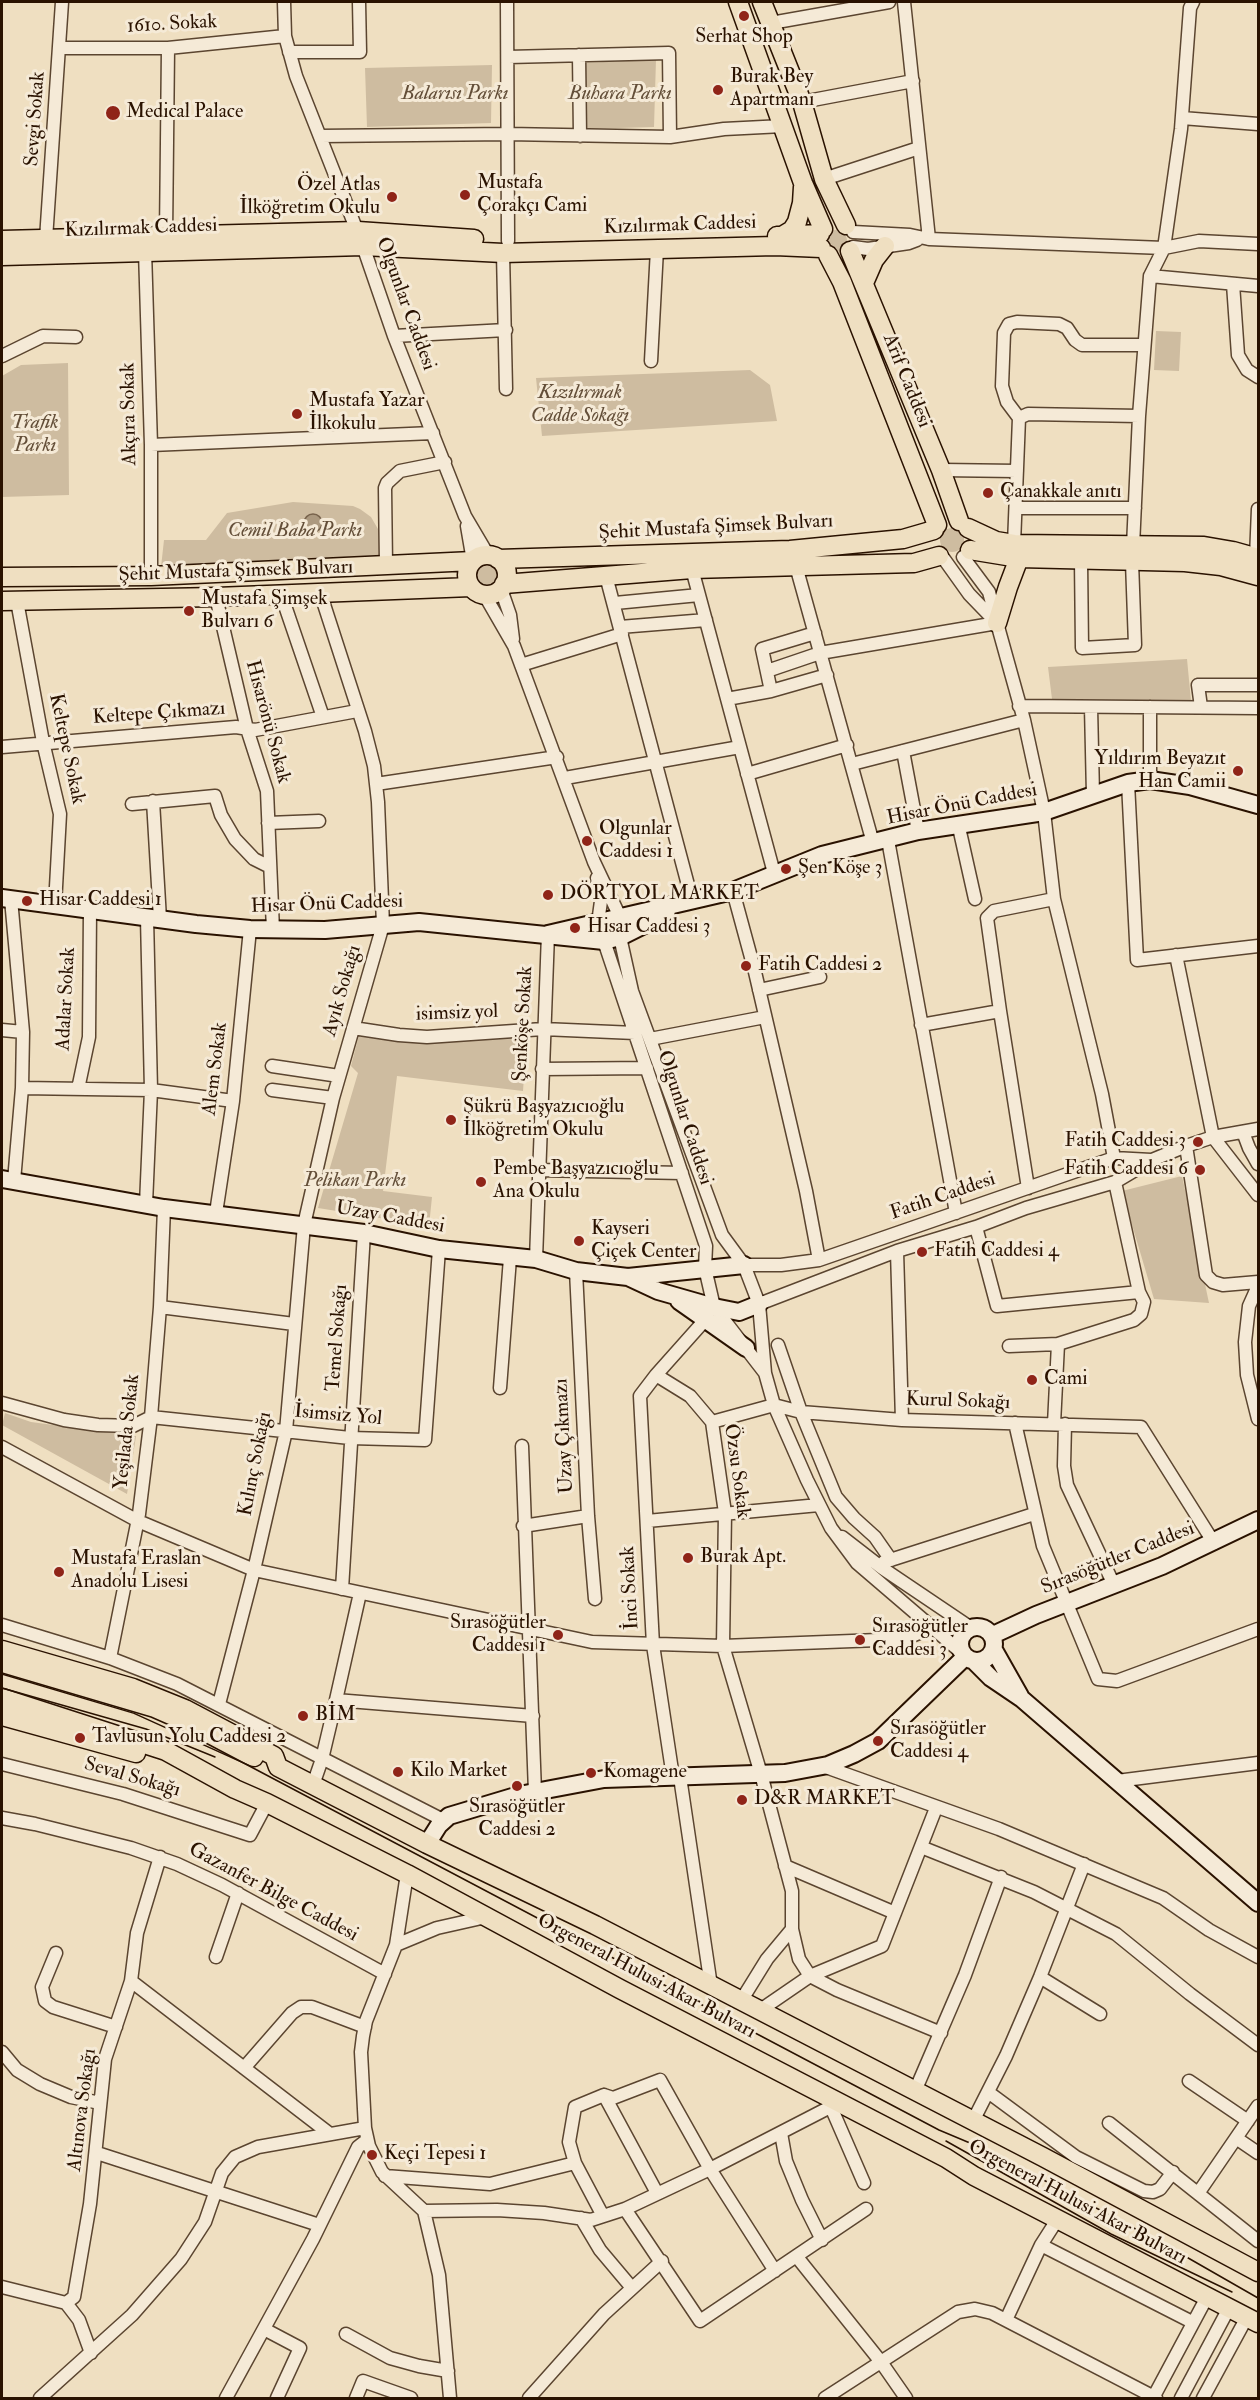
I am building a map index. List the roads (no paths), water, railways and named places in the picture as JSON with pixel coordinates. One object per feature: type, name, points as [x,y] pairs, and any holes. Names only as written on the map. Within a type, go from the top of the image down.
[{"type":"main road","name":"Arif Caddesi","points":[[738,2],[823,242],[842,282],[936,528]]},
{"type":"main road","name":"Arif Caddesi","points":[[762,2],[802,102],[824,179],[850,239],[864,283],[964,525]]},
{"type":"main road","points":[[783,236],[792,230],[797,222],[802,202],[803,183]]},
{"type":"main road","points":[[831,224],[850,239],[842,257],[823,242],[831,224]]},
{"type":"main road","name":"Kızılırmak Caddesi","points":[[2,240],[166,236],[361,238],[506,247],[657,249],[775,246],[823,242]]},
{"type":"main road","name":"Kızılırmak Caddesi","points":[[506,247],[783,236],[823,242]]},
{"type":"main road","name":"Kızılırmak Caddesi","points":[[2,256],[145,251],[361,238]]},
{"type":"main road","points":[[864,283],[873,260],[885,246]]},
{"type":"main road","name":"Şehit Mustafa Şimsek Bulvarı","points":[[2,577],[151,576],[486,559],[789,550],[903,539],[936,528],[948,520],[964,525]]},
{"type":"main road","points":[[964,525],[1017,551],[1081,560],[1204,546],[1257,558]]},
{"type":"main road","points":[[964,525],[972,539],[967,554]]},
{"type":"main road","points":[[936,528],[931,541],[942,558]]},
{"type":"main road","points":[[1017,551],[1133,554],[1203,563],[1258,576]]},
{"type":"main road","points":[[997,623],[1017,551]]},
{"type":"main road","name":"Şehit Mustafa Şimsek Bulvarı","points":[[9,601],[490,589],[692,569],[914,563],[942,558],[956,560],[967,554],[1017,551]]},
{"type":"main road","points":[[486,559],[505,568],[490,589],[467,577],[486,559]]},
{"type":"main road","name":"Hisar Önü Caddesi","points":[[548,934],[733,891],[822,855],[918,831],[1044,812],[1128,783],[1150,780],[1190,786],[1258,805]]},
{"type":"main road","name":"Hisar Önü Caddesi","points":[[6,898],[153,919],[250,929],[325,930],[419,922],[612,939],[660,917],[675,904]]},
{"type":"main road","name":"Uzay Caddesi","points":[[8,1180],[164,1208],[364,1233],[439,1249],[536,1259],[576,1271],[628,1276],[744,1264]]},
{"type":"main road","name":"Uzay Caddesi","points":[[628,1276],[710,1313],[739,1312],[759,1304]]},
{"type":"main road","points":[[710,1313],[746,1348]]},
{"type":"main road","name":"Sırasöğütler Caddesi","points":[[993,1643],[1017,1623],[1114,1586],[1214,1543],[1258,1520]]},
{"type":"main road","points":[[1022,1699],[986,1629],[971,1628],[961,1638],[967,1657],[1001,1686],[1022,1699],[1258,1903]]},
{"type":"main road","points":[[967,1657],[984,1660],[993,1643]]},
{"type":"main road","name":"Orgeneral Hulusi Akar Bulvarı","points":[[2,1650],[165,1700],[274,1756],[278,1767]]},
{"type":"main road","points":[[428,1844],[443,1820],[456,1813],[535,1792],[604,1779],[800,1772],[823,1766],[854,1754],[878,1741],[967,1657]]},
{"type":"main road","name":"Orgeneral Hulusi Akar Bulvarı","points":[[2,1664],[137,1704],[278,1767],[594,1925],[973,2121],[1258,2272]]},
{"type":"main road","name":"Orgeneral Hulusi Akar Bulvarı","points":[[2,1698],[166,1751],[235,1789],[406,1874],[835,2105],[946,2158],[974,2176],[1057,2220],[1253,2320]]},
{"type":"main road","points":[[2,1716],[164,1761],[235,1789]]},
{"type":"street","name":"Sevgi Sokak","points":[[46,238],[61,48],[62,2]]},
{"type":"street","name":"Olgunlar Caddesi","points":[[284,2],[285,36],[296,76],[361,238],[394,336],[465,516],[486,559]]},
{"type":"street","points":[[289,52],[360,52],[360,2]]},
{"type":"street","points":[[506,389],[507,2]]},
{"type":"street","points":[[771,23],[889,2]]},
{"type":"street","points":[[904,2],[919,148],[925,239]]},
{"type":"street","points":[[1081,560],[1082,648],[1135,645],[1133,554],[1139,416],[1150,276],[1164,248],[1182,117],[1190,8],[1193,2]]},
{"type":"street","name":"1610. Sokak","points":[[61,48],[168,48],[285,36]]},
{"type":"street","points":[[166,236],[168,48]]},
{"type":"street","points":[[508,57],[669,53],[670,137]]},
{"type":"street","points":[[579,55],[580,136]]},
{"type":"street","points":[[802,102],[913,81]]},
{"type":"street","points":[[1182,117],[1258,124]]},
{"type":"street","points":[[321,136],[508,134],[670,137],[724,129],[783,126]]},
{"type":"street","points":[[824,179],[919,148]]},
{"type":"street","points":[[850,239],[909,236],[925,239],[1164,248],[1199,241],[1258,244]]},
{"type":"street","points":[[850,239],[868,249],[925,239]]},
{"type":"street","points":[[651,361],[657,249]]},
{"type":"street","name":"Akçıra Sokak","points":[[145,251],[152,445],[151,576]]},
{"type":"street","points":[[1150,276],[1258,286]]},
{"type":"street","points":[[1233,284],[1238,354],[1247,370],[1258,377]]},
{"type":"street","points":[[1017,551],[1019,418],[1007,402],[1002,386],[1004,333],[1010,324],[1017,322],[1064,325],[1070,330],[1075,340],[1082,345],[1144,345]]},
{"type":"street","points":[[394,336],[506,330]]},
{"type":"street","points":[[2,356],[43,336],[76,337]]},
{"type":"street","points":[[1019,418],[1028,414],[1139,416]]},
{"type":"street","points":[[152,445],[434,433]]},
{"type":"street","points":[[386,565],[385,488],[387,483],[400,471],[445,462]]},
{"type":"street","points":[[941,470],[1017,471]]},
{"type":"street","points":[[1016,508],[1135,508]]},
{"type":"street","points":[[1257,558],[1258,509]]},
{"type":"street","points":[[967,554],[988,592],[1024,720],[1044,812],[1054,899],[1102,1094],[1114,1158]]},
{"type":"street","points":[[942,558],[969,594],[997,623]]},
{"type":"street","points":[[796,566],[852,764],[881,842],[921,1025],[956,1213]]},
{"type":"street","points":[[692,569],[774,873]]},
{"type":"street","points":[[606,576],[692,900]]},
{"type":"street","points":[[490,589],[514,646]]},
{"type":"street","points":[[490,589],[510,615],[514,646]]},
{"type":"street","name":"Ayık Sokağı","points":[[304,1225],[333,1098],[383,925],[376,784],[370,748],[320,592]]},
{"type":"street","points":[[280,594],[323,717]]},
{"type":"street","points":[[615,603],[699,595]]},
{"type":"street","name":"Hisarönü Sokak","points":[[216,597],[247,729],[267,791],[273,930]]},
{"type":"street","name":"Keltepe Sokak","points":[[9,601],[60,814],[55,905]]},
{"type":"street","points":[[521,665],[621,631],[706,620]]},
{"type":"street","points":[[767,670],[820,653],[997,623]]},
{"type":"street","points":[[771,692],[762,649],[815,633]]},
{"type":"street","name":"Olgunlar Caddesi","points":[[514,646],[565,778],[594,862],[620,917],[612,939],[635,1033],[706,1246],[705,1268],[710,1313]]},
{"type":"street","points":[[727,699],[771,692],[827,675]]},
{"type":"street","points":[[1201,707],[1198,686],[1258,685]]},
{"type":"street","points":[[1019,706],[1258,708]]},
{"type":"street","points":[[1091,706],[1093,795]]},
{"type":"street","points":[[1150,707],[1150,780]]},
{"type":"street","name":"Keltepe Çıkmazı","points":[[2,747],[236,727],[247,729],[357,711]]},
{"type":"street","points":[[852,764],[1024,720]]},
{"type":"street","points":[[747,774],[847,746]]},
{"type":"street","points":[[565,778],[740,747]]},
{"type":"street","points":[[903,751],[918,831]]},
{"type":"street","points":[[376,784],[557,757]]},
{"type":"street","points":[[1128,783],[1137,960],[1258,946]]},
{"type":"street","points":[[132,804],[215,796],[221,815],[235,839],[254,859],[270,867]]},
{"type":"street","points":[[146,1204],[151,1090],[153,801]]},
{"type":"street","points":[[268,823],[319,821]]},
{"type":"street","points":[[958,824],[975,899]]},
{"type":"street","name":"Olgunlar Caddesi","points":[[594,862],[601,901],[597,923],[612,939],[722,1235],[744,1264],[759,1304],[765,1373],[774,1405],[831,1528]]},
{"type":"street","points":[[733,891],[759,990],[806,1191],[819,1260]]},
{"type":"street","points":[[6,898],[23,1032],[22,1088],[8,1180]]},
{"type":"street","points":[[1028,1188],[1000,1011],[989,915],[994,911],[1054,899]]},
{"type":"street","name":"Adalar Sokak","points":[[78,1089],[89,1037],[90,910]]},
{"type":"street","name":"Alem Sokak","points":[[216,1213],[233,1101],[250,929]]},
{"type":"street","name":"Şenköşe Sokak","points":[[536,1259],[548,934]]},
{"type":"street","points":[[1176,955],[1213,1137],[1258,1195]]},
{"type":"street","points":[[759,990],[820,977]]},
{"type":"street","points":[[921,1025],[1000,1011]]},
{"type":"street","points":[[650,1039],[765,1017]]},
{"type":"street","name":"isimsiz yol","points":[[353,1028],[428,1037],[543,1029],[635,1033]]},
{"type":"street","points":[[2,1030],[23,1032]]},
{"type":"street","points":[[272,1066],[339,1076]]},
{"type":"street","points":[[542,1069],[647,1068]]},
{"type":"street","points":[[22,1088],[151,1090],[233,1101]]},
{"type":"street","points":[[272,1090],[333,1098]]},
{"type":"street","name":"Fatih Caddesi","points":[[759,1304],[897,1251],[976,1227],[1026,1208],[1114,1182],[1152,1160],[1186,1146],[1213,1137],[1258,1129]]},
{"type":"street","points":[[1243,1132],[1258,1164]]},
{"type":"street","points":[[1186,1146],[1206,1275],[1213,1282],[1223,1285],[1258,1284],[1249,1306],[1245,1342],[1247,1375],[1258,1419]]},
{"type":"street","name":"Fatih Caddesi","points":[[744,1264],[781,1265],[819,1260],[1114,1158],[1152,1160]]},
{"type":"street","points":[[538,1170],[682,1173]]},
{"type":"street","points":[[1009,1346],[1058,1344],[1138,1317],[1144,1306],[1114,1182]]},
{"type":"street","name":"Yeşilada Sokak","points":[[110,1658],[138,1518],[151,1417],[160,1307],[164,1208]]},
{"type":"street","name":"Kılınç Sokağı","points":[[219,1704],[254,1570],[286,1431],[304,1225]]},
{"type":"street","points":[[976,1227],[998,1306],[1139,1292]]},
{"type":"street","name":"Temel Sokağı","points":[[342,1589],[364,1233]]},
{"type":"street","name":"İsimsiz Yol","points":[[2,1403],[64,1420],[98,1425],[133,1426],[151,1417],[350,1438],[425,1440],[439,1249]]},
{"type":"street","points":[[897,1251],[902,1420]]},
{"type":"street","points":[[500,1388],[510,1258]]},
{"type":"street","name":"Uzay Çıkmazı","points":[[576,1271],[588,1516],[595,1599]]},
{"type":"street","points":[[160,1307],[294,1324]]},
{"type":"street","points":[[656,1375],[710,1313]]},
{"type":"street","points":[[1058,1344],[1060,1424],[1067,1485],[1114,1586]]},
{"type":"street","points":[[778,1345],[801,1412],[836,1497],[875,1537],[891,1560]]},
{"type":"street","name":"Olgunlar Caddesi","points":[[746,1348],[765,1373]]},
{"type":"street","name":"İnci Sokak","points":[[656,1375],[640,1396],[653,1645],[711,1986]]},
{"type":"street","name":"Özsu Sokak","points":[[656,1375],[690,1396],[712,1422],[725,1513],[723,1646],[761,1774],[792,1891],[792,1929],[796,1952],[810,1976]]},
{"type":"street","points":[[712,1422],[774,1405]]},
{"type":"street","name":"Kurul Sokağı","points":[[774,1405],[801,1412],[902,1420],[1141,1427],[1214,1543]]},
{"type":"street","points":[[1015,1423],[1034,1514],[1050,1566],[1098,1679],[1117,1681],[1258,1629]]},
{"type":"street","points":[[2,1438],[138,1518]]},
{"type":"street","points":[[522,1446],[535,1792]]},
{"type":"street","points":[[2,1447],[138,1518],[254,1570],[592,1642],[723,1646],[904,1639],[932,1628]]},
{"type":"street","points":[[647,1521],[819,1505]]},
{"type":"street","points":[[876,1564],[1034,1514]]},
{"type":"street","points":[[524,1526],[588,1516]]},
{"type":"street","points":[[831,1528],[876,1564],[971,1628]]},
{"type":"street","points":[[831,1528],[857,1563],[967,1657]]},
{"type":"street","points":[[313,1785],[322,1759],[360,1593]]},
{"type":"street","points":[[2,1625],[110,1658],[156,1675],[219,1704],[443,1820]]},
{"type":"street","points":[[336,1700],[533,1716]]},
{"type":"street","points":[[1117,1781],[1258,1763]]},
{"type":"street","name":"Seval Sokağı","points":[[2,1764],[123,1794],[250,1835],[267,1803]]},
{"type":"street","points":[[823,1766],[1010,1833],[1162,1898],[1209,1930],[1258,1957]]},
{"type":"street","points":[[759,2011],[810,1976],[882,1946],[936,1808]]},
{"type":"street","name":"Gazanfer Bilge Caddesi","points":[[2,1818],[61,1830],[160,1857],[238,1893],[385,1974]]},
{"type":"street","points":[[921,1847],[1001,1877],[1116,1934],[1258,2045]]},
{"type":"street","name":"Altınova Sokağı","points":[[69,2302],[75,2294],[97,2153],[105,2059],[132,1981],[137,1933],[160,1857]]},
{"type":"street","points":[[973,2121],[1040,1977],[1084,1864]]},
{"type":"street","points":[[785,1866],[895,1912]]},
{"type":"street","points":[[406,1874],[396,1945],[364,2027],[361,2052],[366,2134],[372,2155],[385,2176],[424,2211],[439,2275],[450,2398]]},
{"type":"street","points":[[915,2091],[969,1965],[1001,1877]]},
{"type":"street","points":[[216,1957],[238,1893]]},
{"type":"street","points":[[396,1945],[437,1928],[486,1917]]},
{"type":"street","points":[[741,2001],[767,1959],[792,1929]]},
{"type":"street","points":[[56,1953],[42,1987],[45,2001],[53,2007],[116,2027]]},
{"type":"street","points":[[810,1976],[837,1990],[941,2033]]},
{"type":"street","points":[[1040,1977],[1100,2014]]},
{"type":"street","points":[[132,1981],[330,2134]]},
{"type":"street","points":[[243,2068],[292,2013],[301,2007],[312,2007],[364,2027]]},
{"type":"street","points":[[2,2052],[17,2070],[40,2084],[71,2097],[100,2103]]},
{"type":"street","points":[[603,2216],[575,2163],[569,2142],[575,2107],[604,2095],[614,2098],[660,2080],[710,2169],[775,2271]]},
{"type":"street","points":[[1189,2081],[1248,2121]]},
{"type":"street","points":[[988,2092],[1076,2157],[1144,2192],[1154,2192],[1160,2189],[1173,2172]]},
{"type":"street","points":[[604,2095],[657,2193]]},
{"type":"street","points":[[424,2211],[496,2210],[591,2220],[625,2209],[710,2169],[835,2105],[864,2183]]},
{"type":"street","points":[[1199,2192],[1258,2106]]},
{"type":"street","points":[[1109,2123],[1258,2241]]},
{"type":"street","points":[[781,2133],[786,2161],[822,2240]]},
{"type":"street","points":[[40,2398],[132,2315],[188,2250],[205,2222],[225,2167],[242,2152],[330,2134],[366,2134]]},
{"type":"street","points":[[226,2398],[320,2225],[366,2134]]},
{"type":"street","points":[[1236,2138],[1258,2153]]},
{"type":"street","points":[[97,2153],[320,2225]]},
{"type":"street","points":[[385,2176],[490,2184],[575,2163]]},
{"type":"street","points":[[625,2209],[662,2261],[700,2321],[866,2209]]},
{"type":"street","points":[[580,2218],[600,2250],[632,2288]]},
{"type":"street","points":[[1006,2320],[1041,2245],[1057,2220]]},
{"type":"street","points":[[1041,2245],[1192,2322]]},
{"type":"street","points":[[797,2257],[881,2362],[906,2398]]},
{"type":"street","points":[[529,2398],[604,2314],[662,2261]]},
{"type":"street","points":[[2,2287],[69,2302],[80,2320],[91,2354]]},
{"type":"street","points":[[825,2398],[958,2312],[981,2310],[1006,2320],[1154,2398],[1207,2297]]},
{"type":"street","points":[[1181,2398],[1229,2308]]},
{"type":"street","points":[[1203,2398],[1253,2320]]},
{"type":"street","points":[[264,2329],[300,2348],[277,2398]]},
{"type":"street","points":[[346,2334],[390,2358],[448,2371]]},
{"type":"street","points":[[356,2398],[363,2381],[411,2398]]},
{"type":"tram line","points":[[2,1673],[151,1717],[183,1731],[939,2130],[989,2151],[1162,2243],[1258,2298]]},
{"type":"tram line","points":[[2,1688],[146,1729],[215,1757]]},
{"type":"tram line","points":[[946,2141],[1111,2234],[1232,2292]]},
{"type":"place","name":"Serhat Shop","points":[[744,16]]},
{"type":"place","name":"Burak Bey Apartmanı","points":[[718,90]]},
{"type":"place","name":"Medical Palace","points":[[113,113]]},
{"type":"place","name":"Mustafa Çorakçı Cami","points":[[465,195]]},
{"type":"place","name":"Özel Atlas İlköğretim Okulu","points":[[392,197]]},
{"type":"place","name":"Mustafa Yazar İlkokulu","points":[[297,414]]},
{"type":"place","name":"Çanakkale anıtı","points":[[988,493]]},
{"type":"place","name":"Mustafa Şimşek Bulvarı 6","points":[[189,611]]},
{"type":"place","name":"Yıldırım Beyazıt Han Camii","points":[[1238,771]]},
{"type":"place","name":"Olgunlar Caddesi 1","points":[[587,841]]},
{"type":"place","name":"Şen Köşe 3","points":[[786,869]]},
{"type":"place","name":"DÖRTYOL MARKET","points":[[548,895]]},
{"type":"place","name":"Hisar Caddesi 1","points":[[27,901]]},
{"type":"place","name":"Hisar Caddesi 3","points":[[575,928]]},
{"type":"place","name":"Fatih Caddesi 2","points":[[746,966]]},
{"type":"place","name":"Şükrü Başyazıcıoğlu İlköğretim Okulu","points":[[451,1120]]},
{"type":"place","name":"Fatih Caddesi 3","points":[[1198,1142]]},
{"type":"place","name":"Fatih Caddesi 6","points":[[1200,1170]]},
{"type":"place","name":"Pembe Başyazıcıoğlu Ana Okulu","points":[[481,1182]]},
{"type":"place","name":"Kayseri Çiçek Center","points":[[579,1241]]},
{"type":"place","name":"Fatih Caddesi 4","points":[[922,1252]]},
{"type":"place","name":"Cami","points":[[1032,1380]]},
{"type":"place","name":"Burak Apt.","points":[[688,1558]]},
{"type":"place","name":"Mustafa Eraslan Anadolu Lisesi","points":[[59,1572]]},
{"type":"place","name":"Sırasöğütler Caddesi 1","points":[[558,1635]]},
{"type":"place","name":"Sırasöğütler Caddesi 3","points":[[860,1640]]},
{"type":"place","name":"BİM","points":[[303,1716]]},
{"type":"place","name":"Tavlusun Yolu Caddesi 2","points":[[80,1738]]},
{"type":"place","name":"Sırasöğütler Caddesi 4","points":[[878,1741]]},
{"type":"place","name":"Kilo Market","points":[[398,1772]]},
{"type":"place","name":"Komagene","points":[[591,1773]]},
{"type":"place","name":"Sırasöğütler Caddesi 2","points":[[517,1786]]},
{"type":"place","name":"D&R MARKET","points":[[742,1800]]},
{"type":"place","name":"Keçi Tepesi 1","points":[[372,2155]]},
{"type":"park label","name":"Balarısı Parkı","points":[[455,95]]},
{"type":"park label","name":"Buhara Parkı","points":[[620,95]]},
{"type":"park label","name":"Kızılırmak Cadde Sokağı","points":[[580,406]]},
{"type":"park label","name":"Trafik Parkı","points":[[35,436]]},
{"type":"park label","name":"Cemil Baba Parkı","points":[[295,532]]},
{"type":"park label","name":"Pelikan Parkı","points":[[355,1182]]}]
